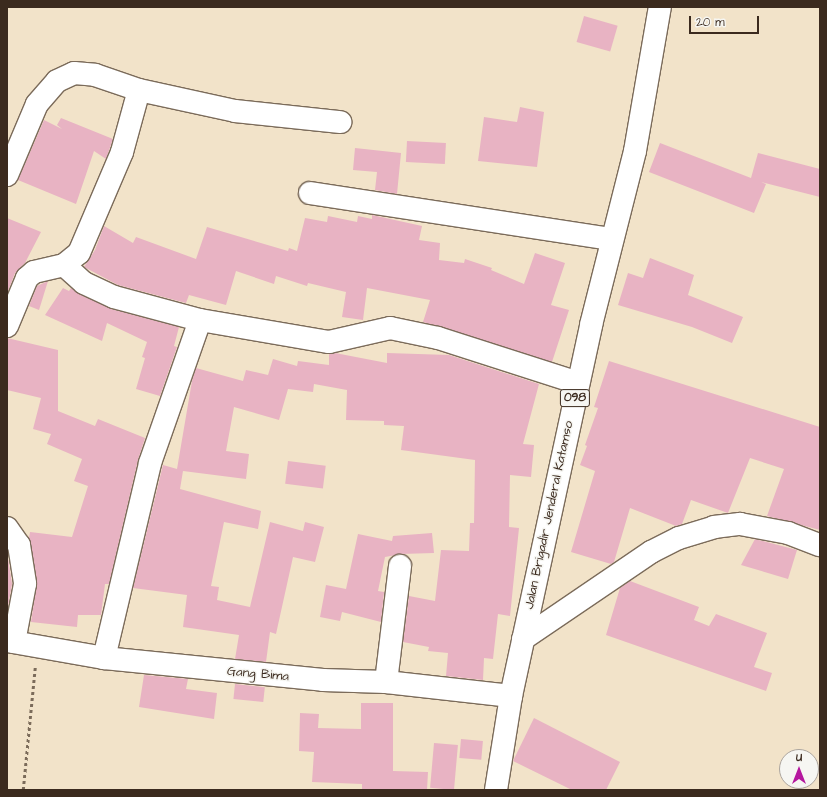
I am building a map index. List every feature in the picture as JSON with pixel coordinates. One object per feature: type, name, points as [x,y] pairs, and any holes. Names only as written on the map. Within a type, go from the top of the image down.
[{"type":"street","name":"Jalan Brigadir Jenderal Katamso","points":[[496,790],[522,639],[610,239],[634,151],[660,7]]},
{"type":"street","points":[[7,175],[37,104],[64,76],[87,73],[139,90],[235,111],[340,122]]},
{"type":"street","points":[[7,326],[27,278],[34,272],[64,265],[79,253],[122,152],[139,90]]},
{"type":"street","points":[[310,193],[610,239]]},
{"type":"street","points":[[64,265],[84,283],[114,297],[200,320],[330,342],[390,328],[438,338],[578,383]]},
{"type":"street","points":[[104,658],[150,463],[200,320]]},
{"type":"street","points":[[522,639],[651,552],[679,538],[714,527],[740,524],[788,533],[820,545]]},
{"type":"street","points":[[7,528],[20,545],[25,584],[11,642]]},
{"type":"street","points":[[386,682],[400,566]]},
{"type":"street","name":"Gang Bima","points":[[11,642],[37,648],[104,658],[323,680],[386,682],[511,696]]},
{"type":"path","points":[[23,790],[37,648]]},
{"type":"building","points":[[584,16],[618,26],[610,52],[577,42]]},
{"type":"building","points":[[520,107],[544,112],[537,167],[478,161],[484,117],[517,122]]},
{"type":"building","points":[[61,118],[113,139],[106,159],[94,151],[76,204],[18,180],[44,120],[62,129],[57,125]]},
{"type":"building","points":[[407,141],[446,143],[445,164],[406,162]]},
{"type":"building","points":[[660,143],[751,178],[758,153],[820,169],[820,197],[761,182],[766,184],[754,213],[649,172]]},
{"type":"building","points":[[355,148],[401,153],[397,194],[375,190],[377,172],[353,170]]},
{"type":"building","points":[[372,215],[422,226],[419,240],[440,243],[439,260],[464,263],[465,259],[492,268],[491,270],[524,284],[535,253],[565,263],[551,305],[569,310],[552,362],[423,322],[430,300],[367,288],[363,320],[342,317],[346,292],[308,283],[307,286],[276,276],[274,284],[236,271],[226,305],[189,295],[186,303],[118,285],[84,267],[95,250],[104,226],[133,243],[136,237],[196,259],[207,227],[288,251],[289,248],[297,251],[305,218],[327,222],[328,216],[357,222],[358,216],[372,219]]},
{"type":"building","points":[[7,218],[41,232],[25,263],[15,273],[7,294]]},
{"type":"building","points":[[650,258],[694,275],[688,295],[743,317],[732,343],[692,327],[618,305],[628,273],[643,278]]},
{"type":"building","points":[[48,281],[39,310],[29,306],[37,286]]},
{"type":"building","points":[[63,288],[69,291],[71,288],[111,309],[179,327],[174,346],[177,347],[160,396],[136,389],[145,358],[142,357],[147,342],[107,323],[102,341],[45,315]]},
{"type":"building","points":[[7,338],[58,350],[58,411],[95,426],[98,419],[145,438],[138,460],[109,584],[105,584],[101,615],[78,615],[77,627],[31,622],[37,582],[29,538],[30,532],[72,537],[88,486],[74,481],[82,459],[47,444],[51,434],[33,429],[41,398],[7,390]]},
{"type":"building","points":[[335,353],[387,363],[387,353],[449,355],[539,384],[523,444],[534,445],[531,477],[510,475],[509,527],[519,528],[510,616],[498,614],[493,659],[484,658],[483,680],[446,676],[448,653],[428,651],[429,647],[403,642],[409,596],[435,601],[441,550],[469,551],[470,523],[474,523],[475,460],[401,450],[404,426],[384,425],[384,421],[346,420],[347,390],[314,384],[313,392],[288,389],[279,420],[234,407],[226,451],[249,454],[246,479],[183,471],[180,489],[261,511],[258,529],[224,522],[211,586],[219,587],[217,600],[250,607],[270,522],[303,531],[305,522],[324,527],[315,562],[293,557],[276,634],[270,632],[266,662],[235,659],[239,635],[183,627],[187,595],[133,588],[163,465],[177,469],[192,381],[196,368],[243,381],[246,370],[268,375],[273,359],[297,366],[298,361],[329,365],[329,354]]},
{"type":"building","points":[[609,361],[820,427],[820,530],[767,516],[784,469],[750,458],[728,513],[691,500],[682,524],[676,526],[630,508],[614,562],[611,564],[571,552],[595,471],[580,465],[587,446],[585,445],[598,408],[594,407]]},
{"type":"building","points":[[288,461],[326,466],[323,488],[285,484]]},
{"type":"building","points":[[432,533],[434,553],[401,554],[385,557],[378,591],[384,592],[381,622],[342,612],[340,621],[320,617],[326,585],[346,589],[358,534],[392,541],[393,536]]},
{"type":"building","points":[[755,539],[797,550],[788,579],[741,565]]},
{"type":"building","points":[[7,552],[12,584],[7,612]]},
{"type":"building","points":[[630,581],[699,607],[694,620],[709,626],[716,614],[767,633],[754,667],[772,673],[766,691],[606,635],[620,588]]},
{"type":"building","points":[[144,675],[188,679],[186,689],[217,693],[214,719],[139,707]]},
{"type":"building","points":[[235,684],[265,687],[263,702],[233,699]]},
{"type":"building","points":[[361,703],[393,703],[393,771],[428,772],[427,790],[362,789],[362,784],[312,782],[314,752],[299,751],[300,713],[319,714],[318,728],[361,729]]},
{"type":"building","points":[[534,718],[620,762],[606,790],[572,790],[513,761]]},
{"type":"building","points":[[461,739],[483,741],[481,760],[459,758]]},
{"type":"building","points":[[434,743],[458,745],[454,790],[430,788]]}]
